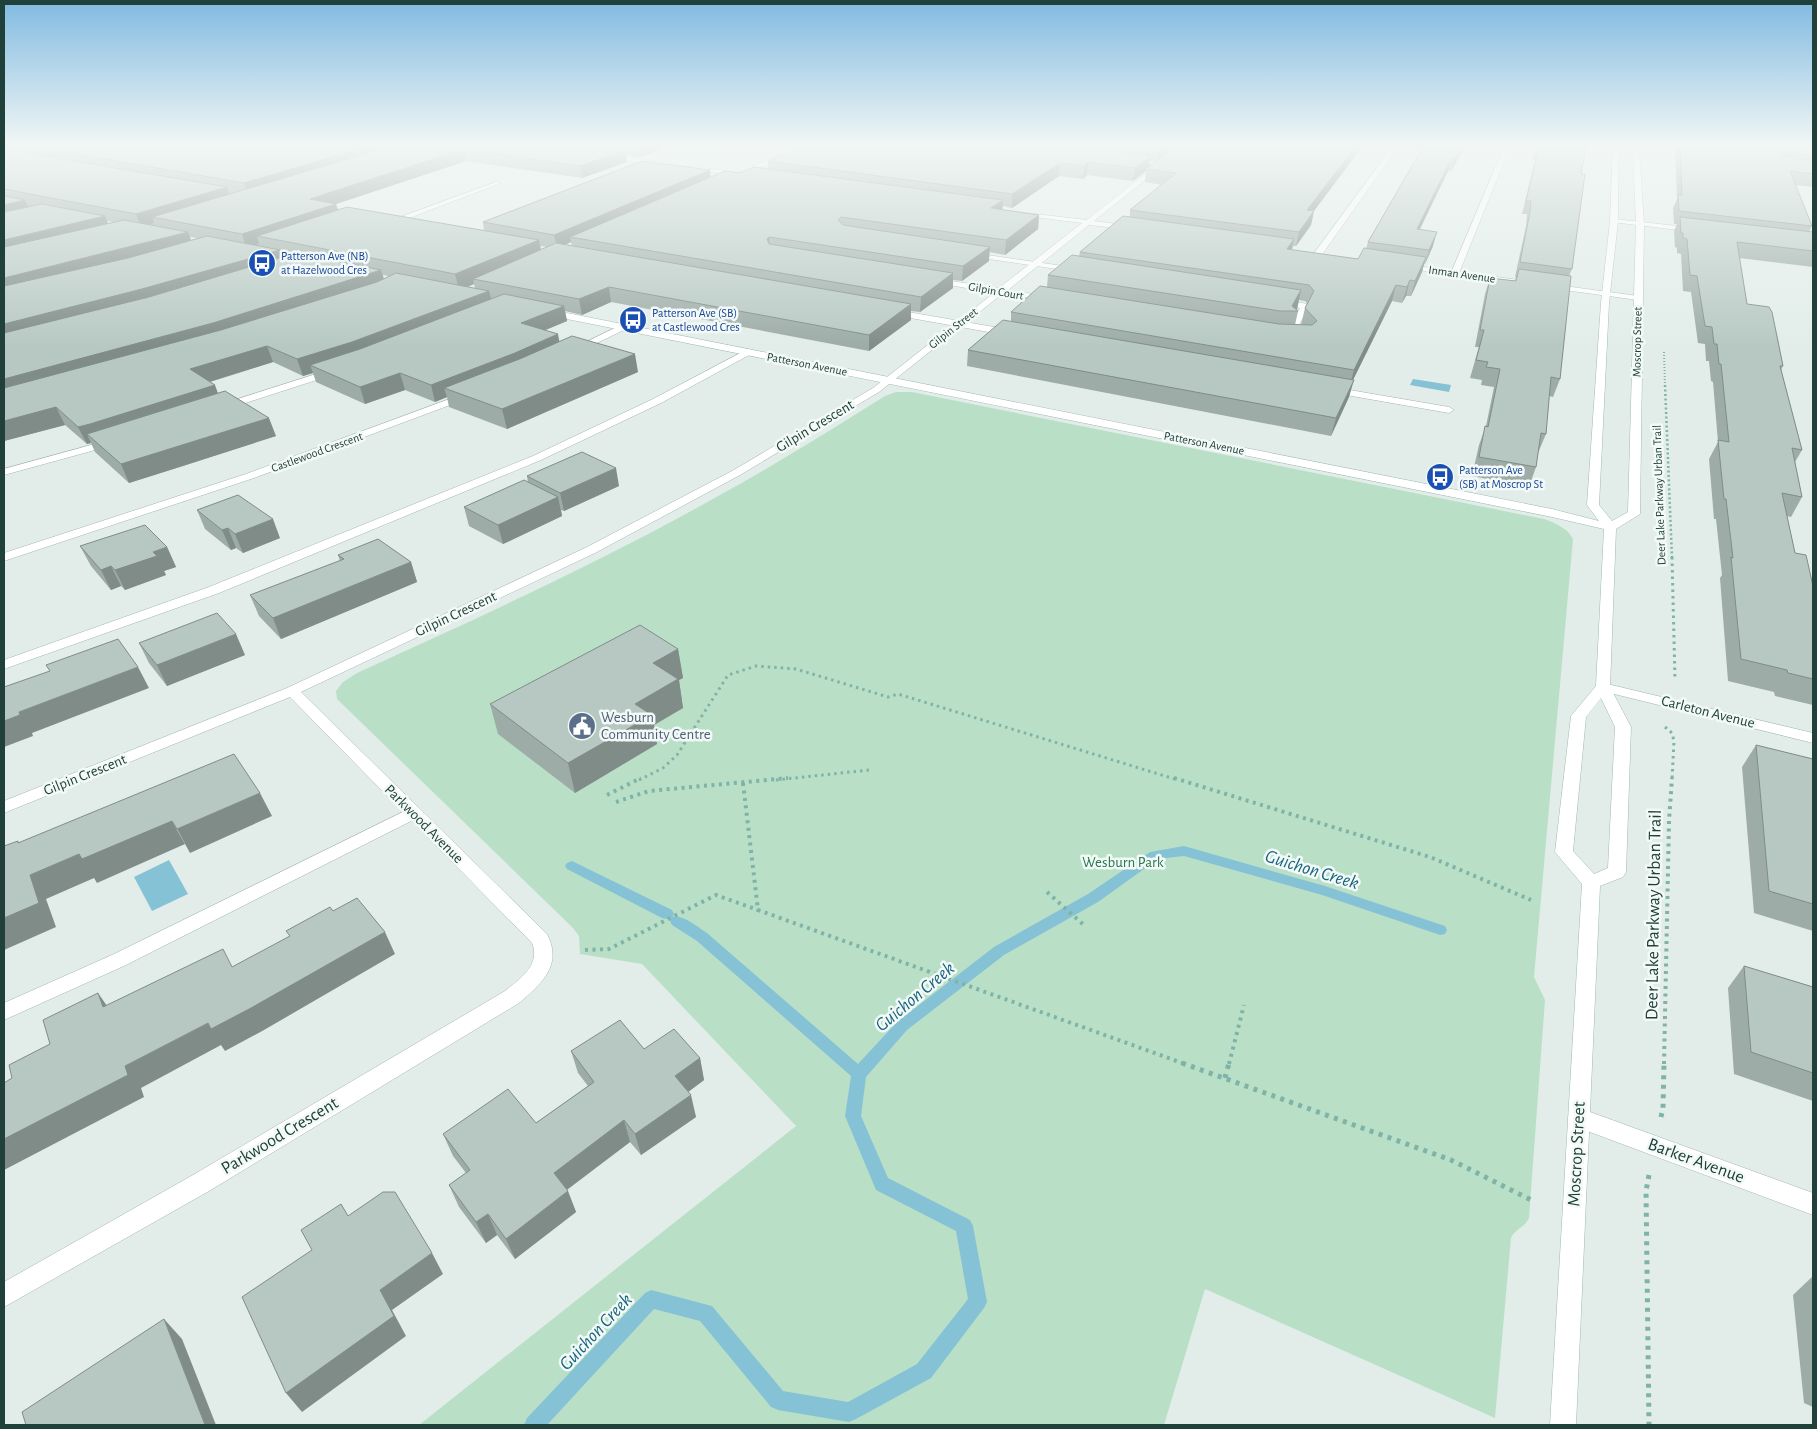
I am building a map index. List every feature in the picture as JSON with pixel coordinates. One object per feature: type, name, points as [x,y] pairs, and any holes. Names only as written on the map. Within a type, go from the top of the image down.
[{"type":"street","points":[[387,223],[413,214]]},
{"type":"street","points":[[1027,214],[1142,229]]},
{"type":"street","name":"Gilpin Street","points":[[889,380],[1098,214]]},
{"type":"street","points":[[1318,254],[1347,214]]},
{"type":"street","points":[[1455,273],[1479,214]]},
{"type":"street","points":[[1603,687],[1579,716],[1564,852],[1591,882],[1617,872],[1623,728],[1603,687],[1610,527],[1593,505],[1606,293],[1614,214]]},
{"type":"street","name":"Moscrop Street","points":[[1610,527],[1634,514],[1639,214]]},
{"type":"street","points":[[378,221],[406,226]]},
{"type":"street","points":[[1614,221],[1707,232]]},
{"type":"street","points":[[957,252],[1089,272]]},
{"type":"street","points":[[1308,252],[1328,255]]},
{"type":"street","name":"Inman Avenue","points":[[1396,265],[1638,298]]},
{"type":"street","name":"Gilpin Court","points":[[919,278],[1054,300]]},
{"type":"street","points":[[1266,300],[1305,306],[1294,326],[1308,338],[1292,337]]},
{"type":"street","name":"Patterson Avenue","points":[[536,310],[1552,513],[1610,527]]},
{"type":"street","points":[[886,311],[1023,335]]},
{"type":"street","points":[[568,353],[623,327]]},
{"type":"street","points":[[4,665],[214,590],[537,458],[657,401],[748,352]]},
{"type":"street","points":[[212,411],[342,368]]},
{"type":"street","name":"Gilpin Crescent","points":[[4,807],[292,691],[590,550],[736,473],[889,380]]},
{"type":"street","points":[[1323,388],[1449,410]]},
{"type":"street","name":"Castlewood Crescent","points":[[4,557],[250,476],[477,392]]},
{"type":"street","points":[[4,472],[122,439]]},
{"type":"street","name":"Carleton Avenue","points":[[1603,687],[1813,738]]},
{"type":"street","name":"Parkwood Avenue","points":[[292,691],[540,939],[544,946],[544,962]]},
{"type":"street","points":[[4,1012],[119,960],[412,813]]},
{"type":"street","name":"Moscrop Street","points":[[1563,1425],[1591,882]]},
{"type":"street","name":"Parkwood Crescent","points":[[4,1295],[201,1183],[512,997],[538,973],[544,962]]},
{"type":"street","name":"Barker Avenue","points":[[1579,1118],[1813,1204]]},
{"type":"path","name":"Deer Lake Parkway Urban Trail","points":[[1664,348],[1676,676],[1674,680]]},
{"type":"path","points":[[607,794],[663,768],[677,755],[728,675],[756,666],[796,670],[888,697],[898,694],[1421,854],[1531,900]]},
{"type":"path","name":"Deer Lake Parkway Urban Trail","points":[[1663,1108],[1669,821],[1674,741],[1672,733],[1664,725]]},
{"type":"path","points":[[616,802],[649,790],[743,783],[870,770]]},
{"type":"path","points":[[743,783],[758,910]]},
{"type":"path","points":[[1047,892],[1086,927]]},
{"type":"path","points":[[585,950],[609,948],[716,895],[1450,1160],[1531,1200]]},
{"type":"path","points":[[1225,1078],[1244,1004]]},
{"type":"path","points":[[1646,1190],[1649,1425]]},
{"type":"green space","name":"Wesburn Park","points":[[896,392],[912,392],[1544,519],[1561,526],[1571,535],[1573,539],[1534,977],[1545,1000],[1529,1218],[1511,1238],[1495,1418],[1205,1289],[1164,1425],[419,1425],[796,1126],[642,964],[580,954],[579,936],[572,927],[337,699],[336,691],[343,682],[357,673],[541,588],[676,519],[783,459],[885,396]]},
{"type":"water","points":[[1413,379],[1451,385],[1449,392],[1410,385]]},
{"type":"water","points":[[169,860],[188,894],[152,911],[134,877]]},
{"type":"building","points":[[4,214],[93,214],[105,216],[4,240]]},
{"type":"building","points":[[163,214],[306,214],[242,234],[152,217]]},
{"type":"building","points":[[326,214],[386,214],[539,240],[455,274],[257,236]]},
{"type":"building","points":[[505,214],[605,214],[554,235],[483,222]]},
{"type":"building","points":[[625,214],[1039,215],[1006,240],[841,217],[838,220],[843,225],[990,247],[963,266],[769,237],[767,239],[769,244],[953,273],[921,297],[570,237]]},
{"type":"building","points":[[1158,214],[1312,214],[1299,232]]},
{"type":"building","points":[[1384,214],[1424,214],[1417,229],[1437,232],[1429,250],[1368,242]]},
{"type":"building","points":[[1530,214],[1580,214],[1572,269],[1520,262]]},
{"type":"building","points":[[1703,214],[1807,214],[1812,226]]},
{"type":"building","points":[[1123,216],[1294,239],[1287,249],[1358,259],[1364,248],[1426,257],[1415,281],[1410,280],[1407,287],[1396,285],[1354,370],[1011,312],[1040,286],[1279,324],[1312,325],[1317,321],[1305,308],[1314,291],[1309,285],[1080,252]]},
{"type":"building","points":[[1680,217],[1813,232],[1813,251],[1737,242],[1747,304],[1769,307],[1772,312],[1783,366],[1780,366],[1802,450],[1792,448],[1802,497],[1782,493],[1795,553],[1806,555],[1813,586],[1813,679],[1788,673],[1787,670],[1741,659],[1731,557],[1733,558],[1718,440],[1729,442],[1721,364],[1719,364],[1717,344],[1714,344],[1712,327],[1705,326],[1697,276],[1690,275],[1687,239],[1683,238],[1683,233],[1681,233]]},
{"type":"building","points":[[124,220],[188,232],[4,278],[4,247]]},
{"type":"building","points":[[207,236],[280,250],[142,289],[4,324],[4,286],[128,258]]},
{"type":"building","points":[[556,243],[911,304],[869,335],[609,287],[579,299],[473,279]]},
{"type":"building","points":[[296,253],[381,270],[213,323],[4,379],[4,333],[149,297]]},
{"type":"building","points":[[1072,255],[1301,290],[1292,306],[1298,311],[1280,311],[1048,275]]},
{"type":"building","points":[[1519,269],[1571,276],[1560,379],[1551,377],[1546,434],[1541,433],[1536,467],[1479,457],[1485,426],[1488,427],[1500,369],[1486,367],[1488,362],[1476,360],[1484,330],[1480,330],[1490,278],[1516,281]]},
{"type":"building","points":[[396,273],[489,291],[352,342],[297,359],[267,346],[190,369],[215,385],[90,424],[78,427],[56,407],[4,421],[4,388],[221,330],[377,282]]},
{"type":"building","points":[[504,294],[564,306],[521,323],[558,334],[515,353],[431,385],[400,373],[360,387],[310,365],[360,349]]},
{"type":"building","points":[[1003,320],[1354,380],[1336,418],[968,350]]},
{"type":"building","points":[[572,336],[635,354],[502,409],[444,388],[522,358]]},
{"type":"building","points":[[225,391],[269,418],[121,464],[87,434]]},
{"type":"building","points":[[582,452],[616,468],[560,493],[527,476]]},
{"type":"building","points":[[524,480],[558,497],[498,525],[464,507]]},
{"type":"building","points":[[238,495],[273,519],[235,534],[228,528],[222,530],[197,510]]},
{"type":"building","points":[[145,525],[167,547],[153,552],[157,556],[115,570],[111,566],[101,570],[80,546]]},
{"type":"building","points":[[378,539],[411,562],[273,618],[250,595],[344,559],[338,555]]},
{"type":"building","points":[[217,613],[236,634],[157,665],[139,643]]},
{"type":"building","points":[[640,625],[678,649],[653,663],[678,679],[635,704],[652,715],[568,763],[490,704]]},
{"type":"building","points":[[118,639],[138,667],[19,712],[20,715],[4,721],[4,687],[50,671],[46,665]]},
{"type":"building","points":[[1756,745],[1813,759],[1813,904],[1769,891]]},
{"type":"building","points":[[234,754],[260,793],[177,829],[172,821],[82,859],[79,854],[30,875],[39,903],[4,918],[4,846],[18,841],[18,843]]},
{"type":"building","points":[[357,898],[385,932],[211,1029],[208,1023],[125,1066],[128,1075],[4,1139],[4,1083],[12,1078],[9,1065],[50,1044],[43,1020],[98,993],[103,1007],[223,949],[232,967],[290,936],[286,931],[330,907],[333,911]]},
{"type":"building","points":[[1744,966],[1813,987],[1813,1073],[1751,1052]]},
{"type":"building","points":[[620,1020],[644,1049],[674,1029],[700,1058],[675,1076],[691,1095],[635,1134],[624,1120],[554,1173],[568,1191],[506,1239],[488,1214],[476,1222],[449,1185],[470,1170],[443,1134],[508,1089],[536,1123],[594,1082],[571,1051]]},
{"type":"building","points":[[383,1192],[395,1192],[432,1253],[380,1290],[394,1316],[286,1393],[242,1297],[312,1250],[301,1230],[341,1204],[348,1216]]},
{"type":"building","points":[[164,1319],[205,1425],[26,1425],[22,1412]]},
{"type":"waterway","name":"Guichon Creek","points":[[859,1074],[902,1026],[999,951],[1093,898],[1155,855],[1184,851],[1325,891],[1440,930]]},
{"type":"waterway","points":[[572,866],[667,914]]},
{"type":"waterway","points":[[677,921],[702,937],[859,1074]]},
{"type":"waterway","name":"Guichon Creek","points":[[534,1425],[651,1299],[705,1313],[778,1400],[849,1412],[924,1371],[978,1302],[964,1226],[882,1184],[853,1116],[859,1074]]},
{"type":"place","name":"Patterson Ave (NB) at Hazelwood Cres","points":[[262,263]]},
{"type":"place","name":"Patterson Ave (SB) at Castlewood Cres","points":[[633,320]]},
{"type":"place","name":"Patterson Ave (SB) at Moscrop St","points":[[1440,477]]},
{"type":"place","name":"Wesburn Community Centre","points":[[582,726]]}]
